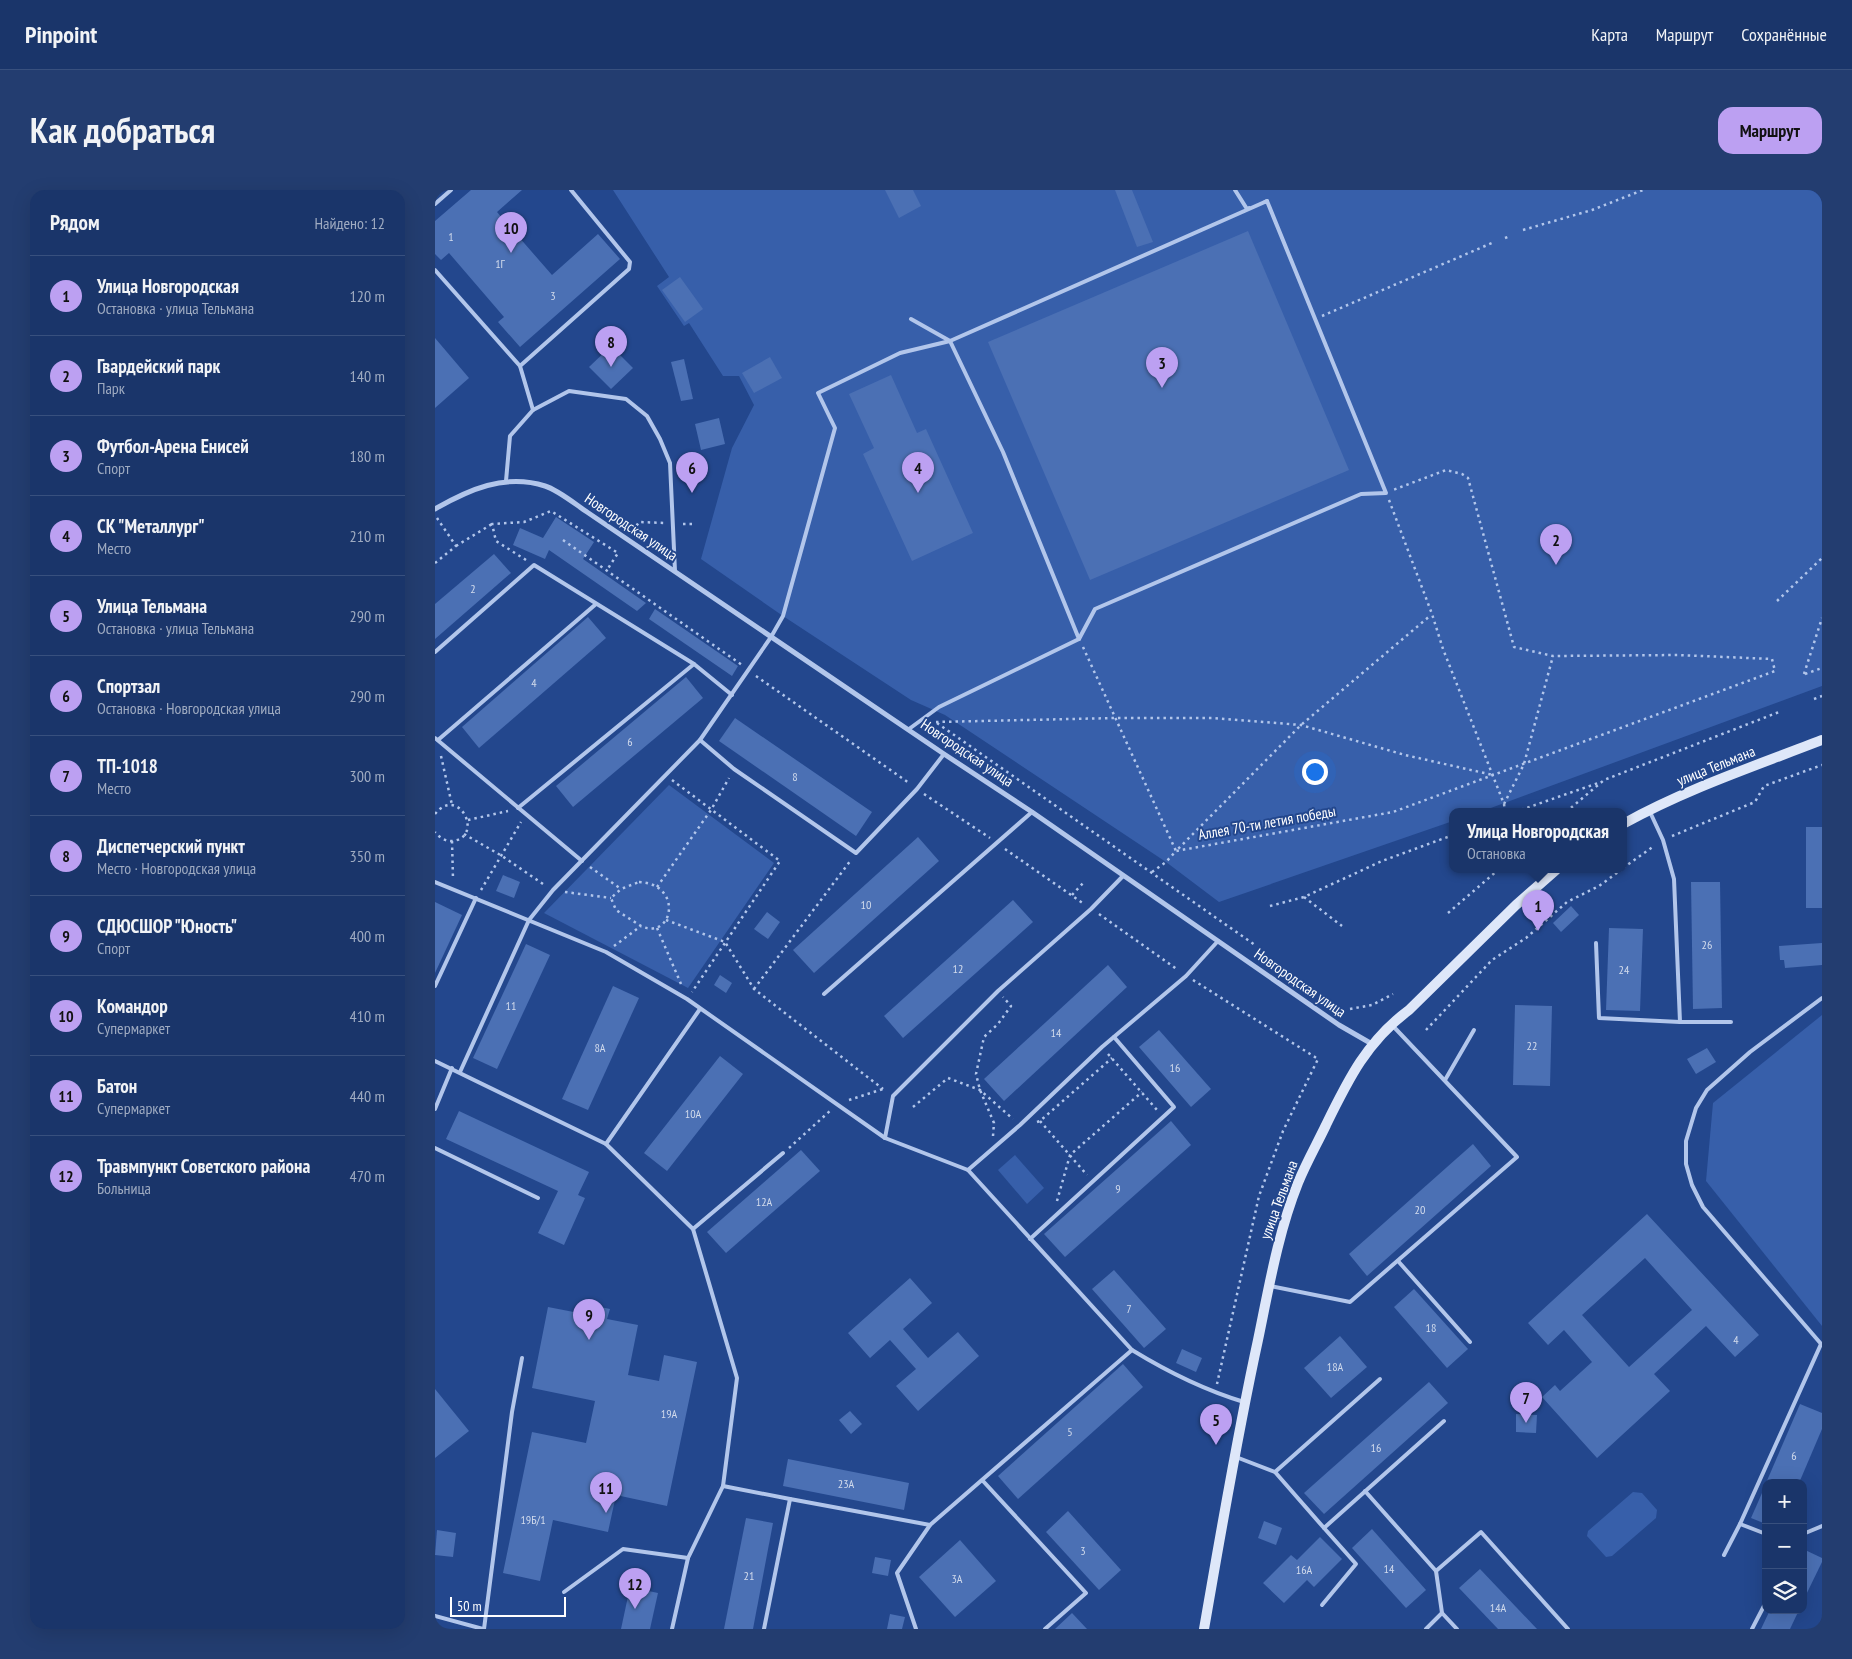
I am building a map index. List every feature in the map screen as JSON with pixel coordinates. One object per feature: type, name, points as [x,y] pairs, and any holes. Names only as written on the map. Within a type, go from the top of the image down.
[{"type":"main road","name":"улица Тельмана","points":[[1627,822],[1649,810],[1822,740]]},
{"type":"main road","name":"улица Тельмана","points":[[1204,1629],[1244,1402],[1280,1235],[1298,1182],[1354,1070],[1372,1044],[1516,905],[1553,873]]},
{"type":"street","name":"Новгородская улица","points":[[506,481],[545,486],[587,512],[1032,812],[1339,1025],[1372,1044]]},
{"type":"street","points":[[435,510],[456,497],[489,484],[506,481]]},
{"type":"lane","points":[[435,204],[451,190]]},
{"type":"lane","points":[[520,366],[629,269],[631,262],[571,190]]},
{"type":"lane","points":[[1235,190],[1247,209]]},
{"type":"lane","points":[[460,1072],[529,920],[553,890],[700,740],[771,637],[783,616],[835,428],[818,394],[900,353],[950,341],[1267,201],[1317,318],[1386,493],[1361,494],[1095,609],[1079,639],[939,707],[909,729]]},
{"type":"lane","points":[[435,270],[520,366],[533,410]]},
{"type":"lane","points":[[911,319],[950,341],[1003,452],[1079,639]]},
{"type":"lane","points":[[506,481],[509,436],[533,410],[569,391],[626,399],[647,416],[660,439],[670,463],[675,572]]},
{"type":"lane","points":[[435,652],[534,565],[694,664],[732,695]]},
{"type":"lane","points":[[582,861],[436,739],[596,604]]},
{"type":"lane","points":[[518,808],[694,664]]},
{"type":"lane","points":[[700,740],[734,769],[856,853],[917,789],[944,754]]},
{"type":"lane","points":[[1649,810],[1663,840],[1674,879],[1680,1022]]},
{"type":"lane","points":[[824,994],[1032,812]]},
{"type":"lane","points":[[885,1138],[893,1096],[998,991],[1091,909],[1123,876]]},
{"type":"lane","points":[[435,882],[606,952],[687,999],[885,1138],[968,1170],[1132,1350],[1161,1368],[1215,1393],[1244,1402]]},
{"type":"lane","points":[[435,986],[476,898]]},
{"type":"lane","points":[[968,1170],[1020,1125],[1113,1037],[1187,976],[1218,941]]},
{"type":"lane","points":[[1596,943],[1599,1018],[1680,1022],[1731,1022]]},
{"type":"lane","points":[[1724,1555],[1822,1345],[1703,1207],[1692,1185],[1686,1164],[1686,1141],[1696,1108],[1707,1090],[1750,1052],[1822,998]]},
{"type":"lane","points":[[606,1144],[700,1009]]},
{"type":"lane","points":[[1269,1286],[1350,1302],[1517,1156],[1391,1024]]},
{"type":"lane","points":[[1445,1080],[1474,1030]]},
{"type":"lane","points":[[1030,1239],[1174,1107],[1113,1037]]},
{"type":"lane","points":[[435,1061],[606,1144],[693,1229],[737,1378],[723,1486],[688,1558],[672,1629]]},
{"type":"lane","points":[[435,1109],[452,1068]]},
{"type":"lane","points":[[435,1148],[538,1198]]},
{"type":"lane","points":[[693,1229],[783,1153]]},
{"type":"lane","points":[[1398,1261],[1469,1342]]},
{"type":"lane","points":[[916,1629],[897,1572],[930,1525],[1132,1350]]},
{"type":"lane","points":[[435,1616],[484,1629],[512,1412],[522,1358]]},
{"type":"lane","points":[[1275,1472],[1380,1379]]},
{"type":"lane","points":[[1323,1528],[1444,1421]]},
{"type":"lane","points":[[1235,1456],[1275,1472],[1356,1564],[1322,1605]]},
{"type":"lane","points":[[983,1481],[1085,1593],[1045,1629]]},
{"type":"lane","points":[[723,1486],[930,1525]]},
{"type":"lane","points":[[1365,1491],[1436,1571],[1443,1613],[1457,1629]]},
{"type":"lane","points":[[763,1629],[791,1499]]},
{"type":"lane","points":[[1740,1524],[1762,1532]]},
{"type":"lane","points":[[1807,1532],[1822,1526]]},
{"type":"lane","points":[[1436,1571],[1481,1532],[1567,1629]]},
{"type":"lane","points":[[564,1592],[623,1550],[688,1558]]},
{"type":"lane","points":[[1752,1629],[1762,1610]]},
{"type":"lane","points":[[1426,1629],[1443,1613]]},
{"type":"path","points":[[1523,230],[1592,210],[1643,190]]},
{"type":"path","points":[[1505,238],[1510,236]]},
{"type":"path","points":[[1317,318],[1492,243]]},
{"type":"path","points":[[1504,804],[1524,764],[1553,656],[1514,646],[1468,478],[1462,474],[1446,470],[1386,493],[1432,614],[1443,649],[1504,808]]},
{"type":"path","points":[[435,563],[456,546],[492,524],[524,522],[551,511],[618,553]]},
{"type":"path","points":[[435,516],[456,546]]},
{"type":"path","points":[[607,570],[639,522],[695,524]]},
{"type":"path","points":[[492,524],[496,541],[534,565]]},
{"type":"path","points":[[563,540],[1187,976],[1318,1059],[1283,1131],[1259,1196],[1215,1393]]},
{"type":"path","points":[[1777,601],[1822,558]]},
{"type":"path","points":[[1152,872],[1166,862],[1301,725],[1432,614]]},
{"type":"path","points":[[1822,618],[1805,674],[1822,668]]},
{"type":"path","points":[[1079,639],[1175,851]]},
{"type":"path","name":"Аллея 70-ти летия победы","points":[[1175,851],[1393,812],[1775,671],[1772,659],[1678,655],[1553,656]]},
{"type":"path","points":[[1814,699],[1822,696]]},
{"type":"path","points":[[1526,808],[1779,712]]},
{"type":"path","points":[[1255,945],[936,722],[1212,718],[1301,725],[1405,755],[1493,775]]},
{"type":"path","points":[[436,739],[452,805]]},
{"type":"path","points":[[1627,865],[1663,840],[1755,802],[1764,786],[1822,765]]},
{"type":"path","points":[[657,887],[711,810],[734,769]]},
{"type":"path","points":[[665,775],[780,861],[687,999]]},
{"type":"path","points":[[1570,808],[1604,780]]},
{"type":"path","points":[[435,814],[442,808],[452,805],[462,810],[468,820],[467,830],[464,834],[451,841],[442,839],[435,832]]},
{"type":"path","points":[[468,820],[518,808]]},
{"type":"path","points":[[476,898],[525,814]]},
{"type":"path","points":[[464,834],[502,856],[553,890],[611,898],[621,889],[639,882],[653,884],[662,890],[668,900],[666,920],[657,928],[651,929],[641,926],[616,910],[611,898]]},
{"type":"path","points":[[1270,906],[1304,896],[1382,861],[1449,836]]},
{"type":"path","points":[[451,841],[453,888]]},
{"type":"path","points":[[754,989],[856,853]]},
{"type":"path","points":[[582,861],[621,889]]},
{"type":"path","points":[[1448,914],[1495,873]]},
{"type":"path","points":[[1426,1030],[1492,960],[1526,938],[1567,902],[1599,886],[1617,873]]},
{"type":"path","points":[[1072,896],[1085,881]]},
{"type":"path","points":[[1304,896],[1342,926]]},
{"type":"path","points":[[666,920],[725,942],[754,989],[883,1089],[837,1104],[783,1153]]},
{"type":"path","points":[[606,952],[641,926]]},
{"type":"path","points":[[657,928],[687,999]]},
{"type":"path","points":[[992,1150],[994,1123],[980,1090],[976,1074],[984,1037],[998,1024],[1011,1006],[998,991]]},
{"type":"path","points":[[1350,1009],[1372,1005],[1393,994]]},
{"type":"path","points":[[1102,1047],[1163,1117]]},
{"type":"path","points":[[913,1107],[948,1078],[980,1090],[1020,1125],[1040,1121],[1112,1058]]},
{"type":"path","points":[[1052,1219],[1070,1155],[1142,1092]]},
{"type":"path","points":[[1032,1112],[1092,1181]]},
{"type":"shaded area","points":[[613,190],[1822,190],[1822,686],[1491,808],[1449,808],[1449,822],[1219,902],[1166,862],[945,715],[911,700],[783,616],[701,559],[732,448],[754,405],[739,376],[723,376],[689,323],[684,326],[657,286],[669,277]]},
{"type":"shaded area","points":[[669,785],[774,863],[688,988],[544,913]]},
{"type":"shaded area","points":[[1822,1015],[1822,1326],[1706,1181],[1713,1103]]},
{"type":"shaded area","points":[[1015,1155],[1044,1188],[1027,1204],[998,1170]]},
{"type":"shaded area","points":[[1633,1492],[1642,1493],[1657,1510],[1656,1518],[1612,1556],[1606,1557],[1587,1536],[1588,1531]]},
{"type":"building","points":[[471,190],[522,190],[497,212],[552,275],[598,234],[620,259],[520,347],[498,322],[504,317],[449,253],[441,260],[435,254],[435,221]]},
{"type":"building","points":[[885,190],[913,190],[921,206],[899,218]]},
{"type":"building","points":[[1115,190],[1132,190],[1153,242],[1137,247]]},
{"type":"building","points":[[1248,231],[1349,470],[1090,580],[988,342]]},
{"type":"building","points":[[680,277],[703,309],[685,322],[662,290]]},
{"type":"building","points":[[435,338],[469,378],[435,408]]},
{"type":"building","points":[[611,346],[633,368],[611,389],[589,367]]},
{"type":"building","points":[[770,357],[782,378],[754,393],[742,373]]},
{"type":"building","points":[[684,359],[693,399],[681,401],[671,362]]},
{"type":"building","points":[[891,375],[917,433],[926,429],[973,533],[912,561],[863,454],[874,448],[849,394]]},
{"type":"building","points":[[719,418],[725,444],[701,450],[695,424]]},
{"type":"building","points":[[556,517],[594,542],[583,559],[646,603],[637,611],[549,550],[545,559],[513,545],[520,528],[543,538]]},
{"type":"building","points":[[494,554],[511,573],[435,639],[435,604]]},
{"type":"building","points":[[655,609],[738,666],[732,676],[649,619]]},
{"type":"building","points":[[588,617],[606,638],[479,748],[462,727]]},
{"type":"building","points":[[686,677],[703,698],[573,807],[556,786]]},
{"type":"building","points":[[735,718],[872,812],[856,836],[719,741]]},
{"type":"building","points":[[1806,827],[1822,827],[1822,908],[1806,908]]},
{"type":"building","points":[[918,837],[939,861],[814,973],[793,950]]},
{"type":"building","points":[[503,875],[520,882],[514,898],[496,891]]},
{"type":"building","points":[[1691,882],[1720,882],[1722,1008],[1693,1009]]},
{"type":"building","points":[[1013,900],[1033,922],[903,1038],[884,1016]]},
{"type":"building","points":[[435,902],[462,915],[435,973]]},
{"type":"building","points":[[1571,906],[1579,915],[1561,932],[1553,923]]},
{"type":"building","points":[[767,912],[780,922],[768,939],[754,929]]},
{"type":"building","points":[[1609,928],[1643,929],[1640,1011],[1606,1010]]},
{"type":"building","points":[[1822,943],[1822,965],[1785,968],[1784,960],[1780,960],[1779,946]]},
{"type":"building","points":[[526,944],[550,955],[497,1069],[473,1058]]},
{"type":"building","points":[[1108,965],[1127,987],[1004,1101],[984,1079]]},
{"type":"building","points":[[720,975],[732,983],[726,993],[714,985]]},
{"type":"building","points":[[613,986],[639,998],[588,1110],[562,1099]]},
{"type":"building","points":[[1515,1005],[1552,1006],[1550,1086],[1513,1085]]},
{"type":"building","points":[[1159,1030],[1211,1089],[1191,1107],[1139,1047]]},
{"type":"building","points":[[1707,1048],[1716,1062],[1696,1074],[1687,1059]]},
{"type":"building","points":[[720,1056],[743,1074],[667,1171],[644,1153]]},
{"type":"building","points":[[459,1111],[589,1172],[578,1195],[585,1198],[564,1245],[538,1233],[558,1191],[446,1139]]},
{"type":"building","points":[[1171,1121],[1191,1145],[1065,1257],[1044,1234]]},
{"type":"building","points":[[1473,1144],[1491,1166],[1367,1276],[1349,1254]]},
{"type":"building","points":[[801,1150],[820,1171],[726,1253],[707,1232]]},
{"type":"building","points":[[1647,1214],[1759,1335],[1735,1357],[1706,1326],[1654,1374],[1670,1391],[1597,1458],[1542,1397],[1555,1385],[1560,1391],[1592,1362],[1564,1330],[1548,1345],[1528,1323]],"holes":[[[1645,1258],[1692,1310],[1629,1367],[1582,1315]]]},
{"type":"building","points":[[1114,1270],[1166,1329],[1144,1348],[1092,1289]]},
{"type":"building","points":[[910,1278],[932,1303],[903,1329],[928,1358],[958,1332],[979,1356],[918,1411],[896,1386],[916,1369],[890,1340],[870,1358],[848,1333]]},
{"type":"building","points":[[1414,1289],[1468,1349],[1447,1368],[1394,1307]]},
{"type":"building","points":[[586,1304],[610,1309],[607,1319],[638,1325],[628,1375],[659,1381],[664,1355],[697,1362],[667,1506],[616,1495],[608,1532],[553,1520],[540,1581],[503,1573],[532,1432],[586,1443],[595,1401],[532,1388],[548,1307],[584,1314]]},
{"type":"building","points":[[1340,1336],[1367,1367],[1331,1398],[1304,1368]]},
{"type":"building","points":[[1182,1349],[1202,1358],[1196,1372],[1176,1363]]},
{"type":"building","points":[[1123,1364],[1143,1387],[1018,1499],[998,1476]]},
{"type":"building","points":[[1429,1382],[1448,1403],[1324,1514],[1304,1493]]},
{"type":"building","points":[[435,1389],[469,1431],[435,1458]]},
{"type":"building","points":[[1800,1404],[1822,1413],[1822,1429],[1801,1479],[1768,1479]]},
{"type":"building","points":[[850,1411],[862,1424],[851,1434],[839,1420]]},
{"type":"building","points":[[1516,1414],[1537,1415],[1536,1433],[1516,1432]]},
{"type":"building","points":[[788,1459],[909,1483],[904,1510],[783,1486]]},
{"type":"building","points":[[1762,1493],[1762,1522],[1751,1518]]},
{"type":"building","points":[[1068,1511],[1121,1570],[1099,1590],[1046,1532]]},
{"type":"building","points":[[746,1518],[773,1523],[753,1629],[724,1629]]},
{"type":"building","points":[[1264,1521],[1282,1528],[1276,1545],[1258,1538]]},
{"type":"building","points":[[1372,1529],[1426,1590],[1406,1608],[1352,1548]]},
{"type":"building","points":[[437,1530],[456,1533],[453,1557],[435,1555]]},
{"type":"building","points":[[1320,1537],[1342,1559],[1314,1587],[1307,1580],[1284,1603],[1263,1583],[1291,1555],[1297,1560]]},
{"type":"building","points":[[960,1540],[996,1581],[955,1617],[919,1577]]},
{"type":"building","points":[[1807,1551],[1822,1558],[1822,1562],[1807,1593]]},
{"type":"building","points":[[875,1557],[891,1560],[888,1576],[872,1573]]},
{"type":"building","points":[[1480,1569],[1537,1629],[1498,1629],[1459,1588]]},
{"type":"building","points":[[630,1587],[658,1593],[650,1629],[621,1629]]},
{"type":"building","points":[[1072,1613],[1087,1629],[1055,1629]]},
{"type":"building","points":[[890,1614],[905,1617],[902,1629],[887,1629]]},
{"type":"building","points":[[1768,1614],[1797,1614],[1790,1629],[1761,1629]]},
{"type":"place","name":"Командор","points":[[511,253]]},
{"type":"place","name":"Диспетчерский пункт","points":[[611,367]]},
{"type":"place","name":"Футбол-Арена Енисей","points":[[1162,388]]},
{"type":"place","name":"Спортзал","points":[[692,493]]},
{"type":"place","name":"СК \"Металлург\"","points":[[918,493]]},
{"type":"place","name":"Гвардейский парк","points":[[1556,565]]},
{"type":"place","name":"Улица Новгородская","points":[[1538,931]]},
{"type":"place","name":"СДЮСШОР \"Юность\"","points":[[589,1340]]},
{"type":"place","name":"ТП-1018","points":[[1526,1423]]},
{"type":"place","name":"Улица Тельмана","points":[[1216,1445]]},
{"type":"place","name":"Батон","points":[[606,1513]]},
{"type":"place","name":"Травмпункт Советского района","points":[[635,1609]]}]
